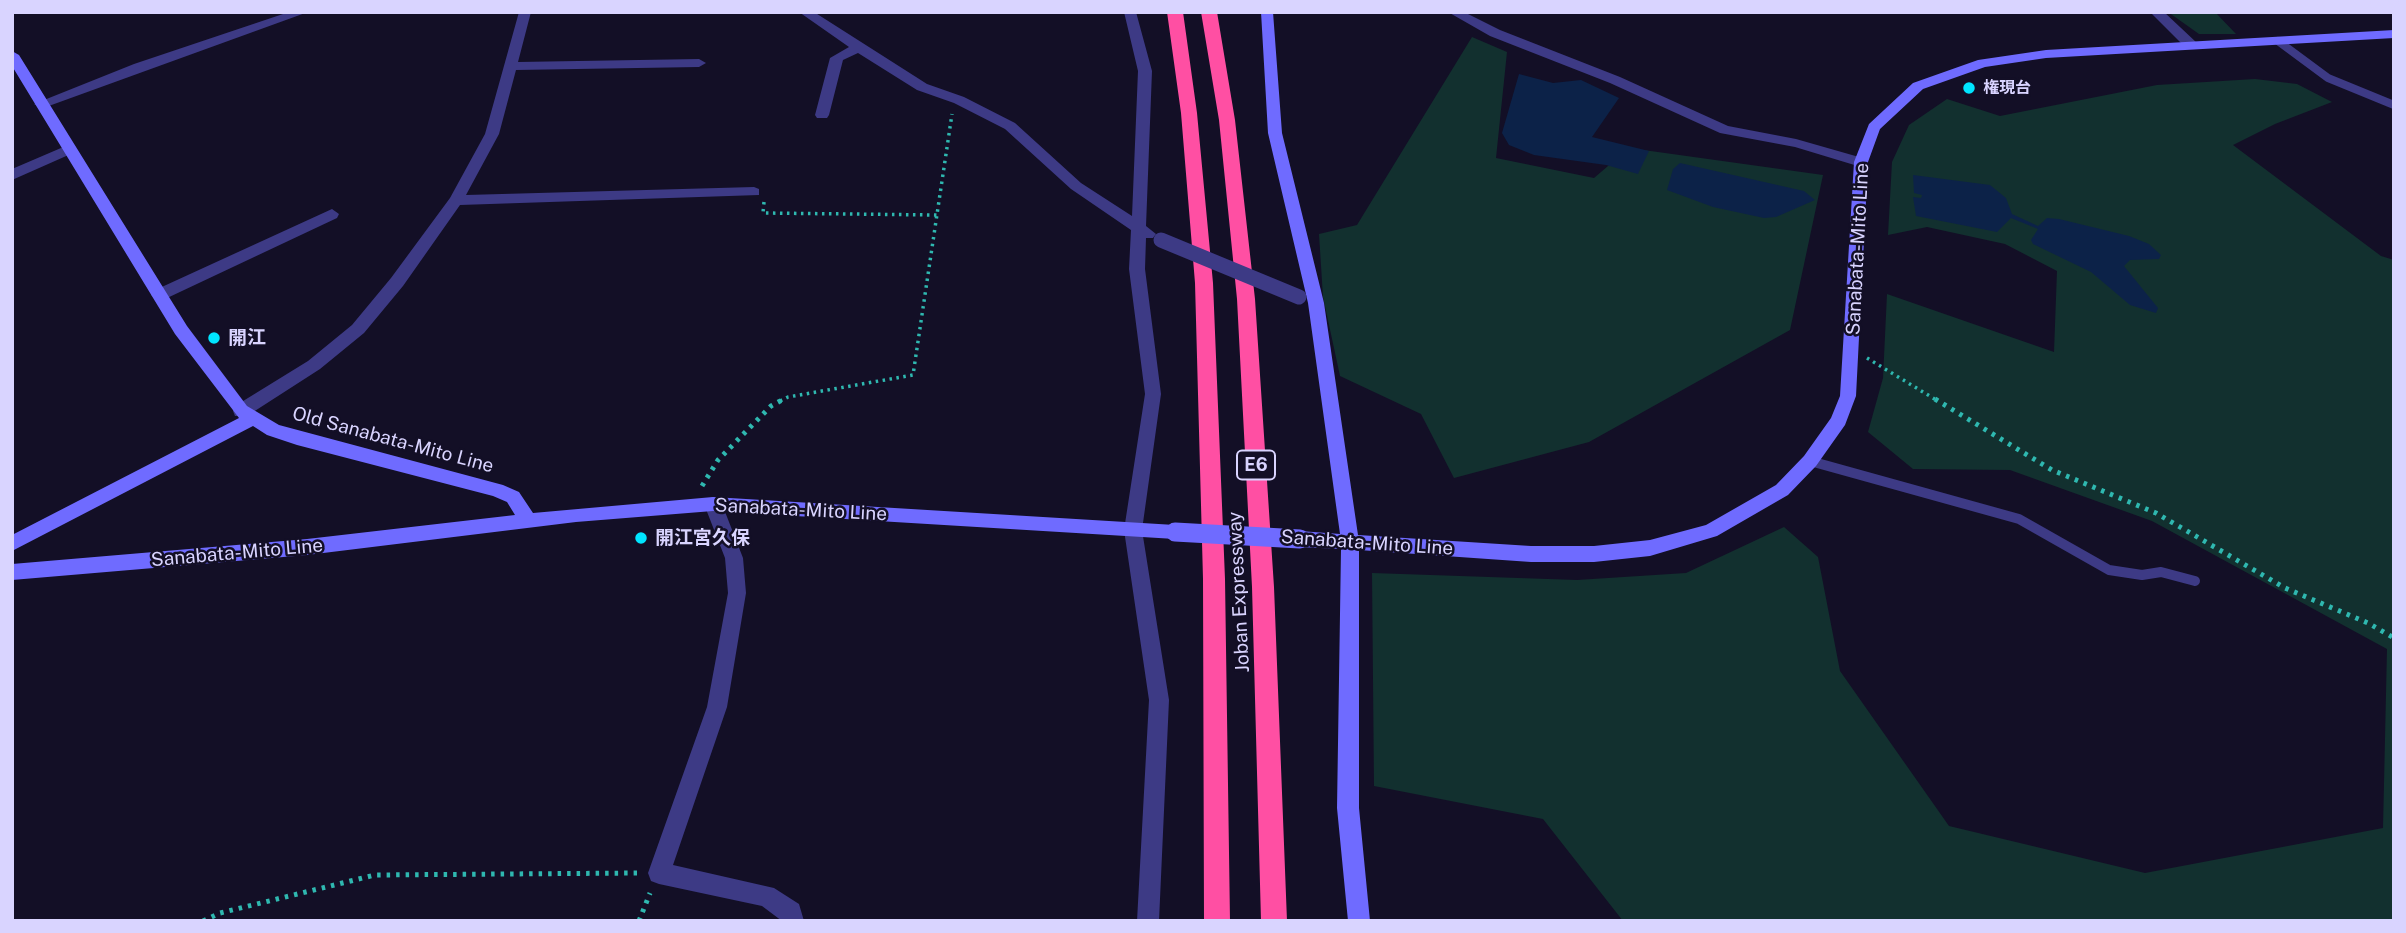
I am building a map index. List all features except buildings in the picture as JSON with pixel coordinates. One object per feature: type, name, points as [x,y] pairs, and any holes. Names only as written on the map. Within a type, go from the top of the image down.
[{"type":"highway","name":"Joban Expressway","points":[[1175,12],[1189,113],[1204,282],[1214,579],[1217,921]]},
{"type":"highway","name":"Joban Expressway","points":[[1209,12],[1227,121],[1246,299],[1263,587],[1274,921]]},
{"type":"main road","points":[[1267,12],[1275,133],[1350,542],[1348,808],[1359,921]]},
{"type":"main road","name":"Sanabata-Mito Line","points":[[12,572],[307,547],[529,521],[713,504],[1531,554],[1594,554],[1650,548],[1711,531],[1753,508],[1782,490],[1828,439],[1848,396],[1861,162],[1868,138],[1884,115],[1917,86],[1953,71],[1983,63],[2046,54],[2394,34]]},
{"type":"main road","points":[[12,544],[246,415],[229,398],[159,295],[13,58]]},
{"type":"main road","name":"Old Sanabata-Mito Line","points":[[246,415],[297,438],[497,490],[513,497],[529,521]]},
{"type":"street","points":[[41,104],[139,67],[302,12]]},
{"type":"street","points":[[246,415],[358,329],[456,200],[492,134],[525,12]]},
{"type":"street","points":[[805,12],[922,88],[954,98],[1010,126],[1076,186],[1140,230],[1307,300]]},
{"type":"street","points":[[1130,12],[1145,71],[1137,269],[1153,394],[1133,530],[1159,700],[1148,921]]},
{"type":"street","points":[[1454,12],[1494,33],[1615,80],[1725,130],[1796,144],[1861,162]]},
{"type":"street","points":[[2156,12],[2192,46]]},
{"type":"street","points":[[822,115],[837,58],[859,48]]},
{"type":"street","points":[[511,66],[699,62]]},
{"type":"street","points":[[12,175],[68,150]]},
{"type":"street","points":[[456,200],[754,192]]},
{"type":"street","points":[[159,295],[332,214]]},
{"type":"street","points":[[713,504],[734,558],[737,593],[717,707],[659,873],[766,896],[791,912],[793,921]]},
{"type":"lane","points":[[2278,41],[2328,78],[2394,105]]},
{"type":"lane","points":[[1810,461],[2018,519],[2109,569],[2142,575],[2161,572],[2195,581]]},
{"type":"path","points":[[691,505],[718,460],[771,406],[789,397],[913,375],[954,98]]},
{"type":"path","points":[[754,192],[765,190],[763,213],[937,215]]},
{"type":"path","points":[[1852,348],[2052,470],[2156,513],[2285,588],[2368,623],[2394,638]]},
{"type":"path","points":[[203,921],[220,913],[375,875],[659,873],[639,921]]},
{"type":"green space","points":[[2168,12],[2215,12],[2236,34],[2199,34]]},
{"type":"green space","points":[[1472,37],[1507,52],[1496,158],[1594,178],[1629,148],[1823,175],[1790,330],[1589,442],[1454,478],[1421,414],[1340,376],[1323,297],[1319,234],[1357,225]]},
{"type":"green space","points":[[2255,79],[2297,84],[2332,102],[2275,124],[2233,145],[2381,256],[2394,260],[2394,921],[1623,921],[1543,819],[1374,786],[1372,573],[1577,580],[1686,573],[1784,527],[1818,557],[1840,671],[1949,826],[2145,873],[2383,828],[2387,649],[2152,521],[2010,470],[1913,469],[1868,432],[1883,378],[1887,294],[2054,352],[2057,271],[2005,244],[1927,227],[1888,235],[1892,162],[1909,125],[1947,99],[2000,116],[2157,85]]},
{"type":"water","points":[[1519,74],[1553,83],[1581,80],[1619,98],[1592,137],[1649,151],[1638,174],[1606,165],[1534,155],[1509,145],[1502,133]]},
{"type":"water","points":[[1680,163],[1804,191],[1815,200],[1776,217],[1764,218],[1713,207],[1667,190],[1673,169]]},
{"type":"water","points":[[1913,175],[1990,185],[2006,198],[2012,214],[2038,226],[2047,218],[2059,219],[2129,236],[2149,244],[2161,255],[2159,259],[2130,260],[2124,266],[2158,308],[2156,313],[2130,305],[2091,272],[2033,244],[2031,240],[2038,229],[2011,218],[1997,232],[1916,216],[1913,197],[1921,198],[1922,195],[1914,193]]},
{"type":"place","name":"権現台","points":[[1969,88]]},
{"type":"place","name":"開江","points":[[214,338]]},
{"type":"place","name":"開江宮久保","points":[[641,538]]}]
